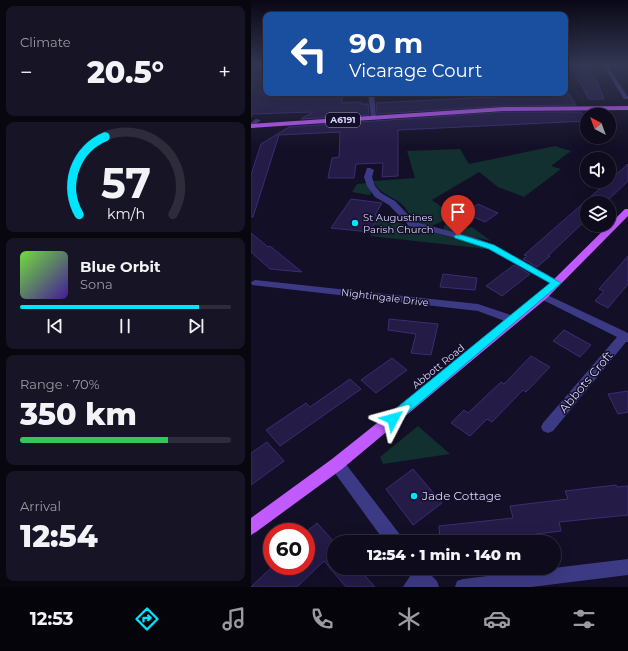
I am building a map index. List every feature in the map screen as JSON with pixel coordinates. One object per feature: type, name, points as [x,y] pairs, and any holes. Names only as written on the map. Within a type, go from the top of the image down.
[{"type":"main road","name":"A6191","points":[[251,126],[486,106],[627,101]]},
{"type":"main road","name":"A6191","points":[[251,121],[505,109],[628,108]]},
{"type":"main road","name":"Abbott Road","points":[[251,527],[337,464],[543,296],[628,211]]},
{"type":"street","points":[[622,92],[627,101]]},
{"type":"street","points":[[371,96],[373,115]]},
{"type":"street","points":[[251,126],[258,120]]},
{"type":"street","points":[[370,170],[368,177],[371,186],[378,195],[392,203],[412,224],[470,239],[491,247],[556,283]]},
{"type":"street","name":"Nightingale Drive","points":[[252,281],[478,308],[513,320]]},
{"type":"street","name":"Abbots Croft","points":[[543,296],[626,338],[548,427]]},
{"type":"street","points":[[337,464],[390,535]]},
{"type":"street","points":[[463,587],[628,567]]},
{"type":"green space","points":[[555,146],[571,151],[551,166],[561,169],[524,197],[498,187],[479,172],[432,200],[446,210],[443,212],[444,220],[431,226],[423,225],[415,220],[403,205],[381,191],[373,181],[415,178],[407,151],[460,149],[469,164]]},
{"type":"green space","points":[[367,183],[371,194],[369,195],[352,192],[357,184]]},
{"type":"green space","points":[[377,220],[396,222],[461,240],[487,249],[370,236],[373,230],[377,230],[380,226],[374,225]]},
{"type":"green space","points":[[451,221],[457,221],[468,228],[472,227],[491,241],[444,230],[444,226]]},
{"type":"green space","points":[[418,426],[450,454],[383,464],[380,457]]},
{"type":"building","points":[[251,92],[261,92],[263,93],[263,96],[343,96],[341,103],[361,102],[361,104],[368,104],[369,115],[301,119],[313,112],[252,114],[251,117]]},
{"type":"building","points":[[586,92],[601,92],[604,99],[589,99]]},
{"type":"building","points":[[568,93],[576,105],[504,106],[377,114],[376,103],[510,96],[568,96]]},
{"type":"building","points":[[504,112],[580,112],[580,121],[398,130],[398,176],[382,177],[383,163],[356,164],[354,178],[328,178],[332,158],[339,157],[340,132],[279,135],[253,217],[251,217],[251,175],[261,144],[289,127]]},
{"type":"building","points":[[628,164],[628,181],[612,196],[591,196],[601,188],[616,188],[616,174]]},
{"type":"building","points":[[351,199],[382,203],[375,215],[380,216],[369,232],[331,228]]},
{"type":"building","points":[[478,204],[498,213],[485,222],[465,213]]},
{"type":"building","points":[[580,206],[580,226],[548,256],[550,256],[537,267],[523,259],[527,256],[524,255]]},
{"type":"building","points":[[251,233],[268,247],[270,246],[302,272],[270,269],[251,252]]},
{"type":"building","points":[[628,256],[628,284],[608,308],[595,301],[604,291],[599,289]]},
{"type":"building","points":[[514,265],[530,274],[502,296],[486,286]]},
{"type":"building","points":[[443,274],[477,278],[475,290],[440,287]]},
{"type":"building","points":[[389,319],[438,324],[431,355],[411,353],[416,334],[388,330]]},
{"type":"building","points":[[564,330],[591,345],[580,357],[553,341]]},
{"type":"building","points":[[531,356],[550,367],[526,392],[523,390],[492,422],[487,419],[470,436],[451,423],[464,410],[468,413],[501,382],[504,384]]},
{"type":"building","points":[[392,358],[407,370],[376,393],[361,380]]},
{"type":"building","points":[[350,379],[361,389],[280,446],[266,430],[306,403],[310,407]]},
{"type":"building","points":[[628,391],[628,412],[618,414],[608,394]]},
{"type":"building","points":[[267,442],[284,461],[251,485],[251,453]]},
{"type":"building","name":"Jade Cottage","points":[[413,469],[442,503],[413,525],[386,489]]},
{"type":"building","points":[[616,485],[617,487],[628,486],[628,515],[559,522],[561,531],[529,535],[440,535],[439,526],[513,518],[510,506],[568,499],[565,491]]},
{"type":"building","points":[[317,523],[328,535],[327,565],[324,561],[315,570],[315,525]]},
{"type":"building","points":[[264,575],[309,575],[297,587],[251,587]]},
{"type":"building","points":[[336,575],[364,575],[375,587],[346,587]]},
{"type":"place","name":"St Augustines Parish Church","points":[[355,223]]},
{"type":"place","name":"Jade Cottage","points":[[414,496]]},
{"type":"route","points":[[393,419],[543,296],[556,283],[491,247],[458,236]]}]
